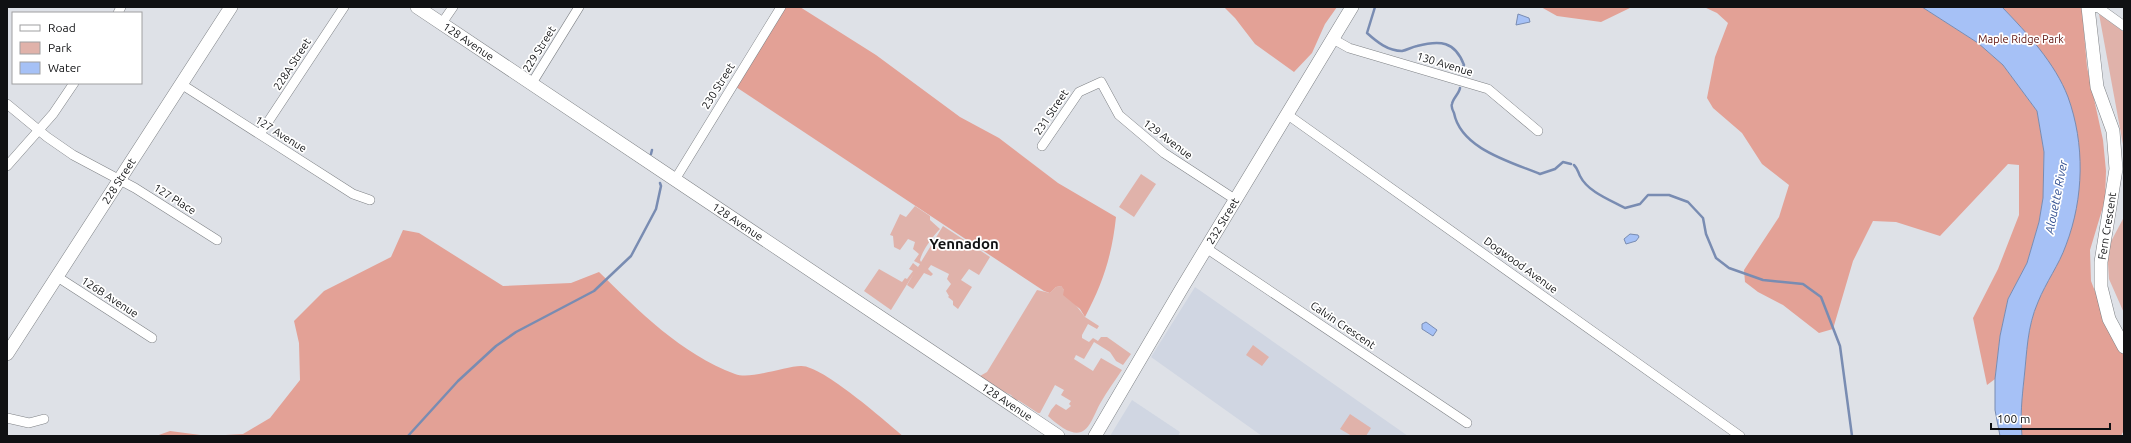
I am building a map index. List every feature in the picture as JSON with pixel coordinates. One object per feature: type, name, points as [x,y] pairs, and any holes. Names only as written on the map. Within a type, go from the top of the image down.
[{"type":"street","name":"228 Street","points":[[7,354],[231,7]]},
{"type":"street","name":"228A Street","points":[[260,134],[344,7]]},
{"type":"street","name":"128 Avenue","points":[[417,7],[676,178],[1058,436]]},
{"type":"street","points":[[442,23],[452,7]]},
{"type":"street","name":"229 Street","points":[[532,84],[579,7]]},
{"type":"street","name":"230 Street","points":[[676,178],[781,7]]},
{"type":"street","name":"232 Street","points":[[1095,436],[1206,248],[1288,115],[1352,7]]},
{"type":"street","name":"Fern Crescent","points":[[2088,7],[2096,87],[2112,131],[2116,168],[2101,262],[2101,287],[2109,319],[2124,347]]},
{"type":"street","points":[[2094,7],[2099,8],[2124,26]]},
{"type":"street","name":"130 Avenue","points":[[1333,39],[1349,48],[1488,89],[1538,131]]},
{"type":"street","name":"231 Street","points":[[1042,146],[1078,92],[1101,82]]},
{"type":"street","name":"129 Avenue","points":[[1101,82],[1118,115],[1164,153],[1236,200]]},
{"type":"street","points":[[7,166],[39,130],[73,84]]},
{"type":"street","name":"127 Avenue","points":[[181,84],[353,194],[370,200]]},
{"type":"street","points":[[7,104],[73,155],[119,180]]},
{"type":"street","name":"Dogwood Avenue","points":[[1288,115],[1740,436]]},
{"type":"street","name":"127 Place","points":[[119,180],[135,188],[217,240]]},
{"type":"street","name":"Calvin Crescent","points":[[1206,248],[1467,423]]},
{"type":"street","name":"126B Avenue","points":[[56,276],[152,338]]},
{"type":"street","points":[[7,418],[29,423],[44,419]]},
{"type":"shaded area","points":[[781,7],[800,7],[876,55],[960,117],[999,138],[1058,183],[1116,217],[1112,244],[1106,268],[1085,317],[1080,309],[1063,295],[1064,290],[1061,286],[1056,287],[1050,293],[1044,291],[733,85]]},
{"type":"shaded area","points":[[1224,7],[1337,7],[1325,24],[1312,53],[1294,72],[1255,44],[1235,18]]},
{"type":"shaded area","points":[[1541,7],[1632,7],[1601,22],[1557,16]]},
{"type":"shaded area","points":[[1704,7],[1922,7],[1978,43],[2003,65],[2037,111],[2044,152],[2043,198],[2039,222],[2027,263],[2008,299],[2000,336],[1995,379],[1987,385],[1973,318],[1998,269],[2019,215],[2019,165],[2008,164],[1940,236],[1896,222],[1873,221],[1853,261],[1833,329],[1819,333],[1783,305],[1758,292],[1745,282],[1744,270],[1779,217],[1789,185],[1762,164],[1742,133],[1713,108],[1707,98],[1715,57],[1728,23],[1717,13]]},
{"type":"shaded area","points":[[2002,7],[2080,7],[2082,9],[2087,67],[2103,140],[2106,171],[2105,200],[2090,250],[2091,281],[2111,333],[2124,356],[2124,430],[2121,436],[2022,436],[2022,400],[2030,330],[2034,311],[2063,252],[2071,230],[2076,199],[2078,155],[2070,107],[2062,86],[2051,66],[2037,47]]},
{"type":"shaded area","points":[[403,230],[419,233],[503,286],[571,283],[599,272],[645,316],[662,330],[697,355],[715,365],[735,374],[742,375],[759,374],[801,366],[811,368],[823,374],[853,395],[903,436],[208,436],[243,434],[270,418],[300,380],[299,343],[294,321],[324,291],[391,257]]},
{"type":"shaded area","points":[[1195,287],[1408,436],[1262,436],[1151,357]]},
{"type":"shaded area","points":[[1132,400],[1180,432],[1178,436],[1110,436]]},
{"type":"shaded area","points":[[170,431],[208,436],[156,436]]},
{"type":"green space","points":[[2099,14],[2124,32],[2124,150]]},
{"type":"green space","points":[[1141,174],[1156,184],[1134,217],[1119,207]]},
{"type":"green space","points":[[915,206],[930,216],[930,220],[940,229],[925,248],[921,256],[921,262],[943,226],[990,257],[979,275],[969,269],[961,280],[972,287],[958,309],[953,305],[953,301],[948,297],[949,296],[946,291],[951,284],[947,279],[949,274],[931,265],[928,269],[933,274],[931,276],[924,273],[913,289],[907,285],[914,273],[891,310],[864,291],[879,269],[902,282],[905,278],[907,279],[913,271],[909,269],[913,263],[918,267],[920,264],[914,261],[919,254],[913,249],[915,242],[908,239],[900,250],[894,247],[893,236],[890,235],[900,214],[906,217]]},
{"type":"green space","points":[[2124,217],[2124,313],[2109,279],[2107,249]]},
{"type":"green space","points":[[1061,286],[1085,317],[1099,326],[1097,329],[1088,324],[1082,338],[1089,342],[1093,338],[1098,341],[1101,337],[1107,337],[1131,354],[1123,365],[1116,361],[1110,352],[1094,342],[1084,359],[1076,355],[1074,359],[1093,371],[1101,358],[1122,370],[1103,398],[1088,427],[1078,433],[1071,432],[1063,428],[1048,416],[1056,404],[1066,410],[1071,406],[1069,404],[1071,401],[1061,395],[1064,390],[1055,385],[1040,413],[1038,413],[1018,400],[1017,402],[1011,395],[994,387],[980,376],[987,372],[1037,290],[1050,293],[1056,287]]},
{"type":"green space","points":[[1253,345],[1269,357],[1262,366],[1246,355]]},
{"type":"green space","points":[[1350,414],[1371,428],[1366,436],[1352,436],[1340,429]]},
{"type":"water","name":"Alouette River","points":[[1922,7],[2002,7],[2040,49],[2056,72],[2068,97],[2074,115],[2080,152],[2079,190],[2076,209],[2072,227],[2063,252],[2034,311],[2028,340],[2022,400],[2022,436],[2000,436],[1995,410],[1995,379],[2000,336],[2008,299],[2027,263],[2039,222],[2043,198],[2044,152],[2037,111],[2003,65],[1978,43]]},
{"type":"water","points":[[1518,14],[1529,18],[1530,22],[1516,25]]},
{"type":"water","points":[[1630,234],[1638,235],[1639,237],[1636,241],[1626,244],[1624,239]]},
{"type":"water","points":[[1426,322],[1437,330],[1433,336],[1422,329],[1422,324]]},
{"type":"waterway","points":[[1375,7],[1367,33],[1375,40],[1387,48],[1397,51],[1402,51],[1425,44],[1446,44],[1456,51],[1464,65],[1459,73]]},
{"type":"waterway","points":[[1460,88],[1453,102],[1452,108],[1459,125],[1466,136],[1477,145],[1502,159],[1540,174],[1555,169],[1563,162],[1571,164]]},
{"type":"waterway","points":[[651,154],[652,150]]},
{"type":"waterway","points":[[1574,165],[1588,187],[1625,208],[1640,204],[1648,195],[1669,195],[1688,202],[1703,218],[1706,234],[1716,258],[1729,268],[1763,280],[1803,284],[1821,297],[1840,346],[1852,436]]},
{"type":"waterway","points":[[408,436],[458,381],[496,346],[516,332],[594,291],[631,256],[656,209],[661,186],[660,183]]},
{"type":"district","name":"Yennadon","points":[[964,243]]},
{"type":"park label","name":"Maple Ridge Park","points":[[2021,39]]}]
